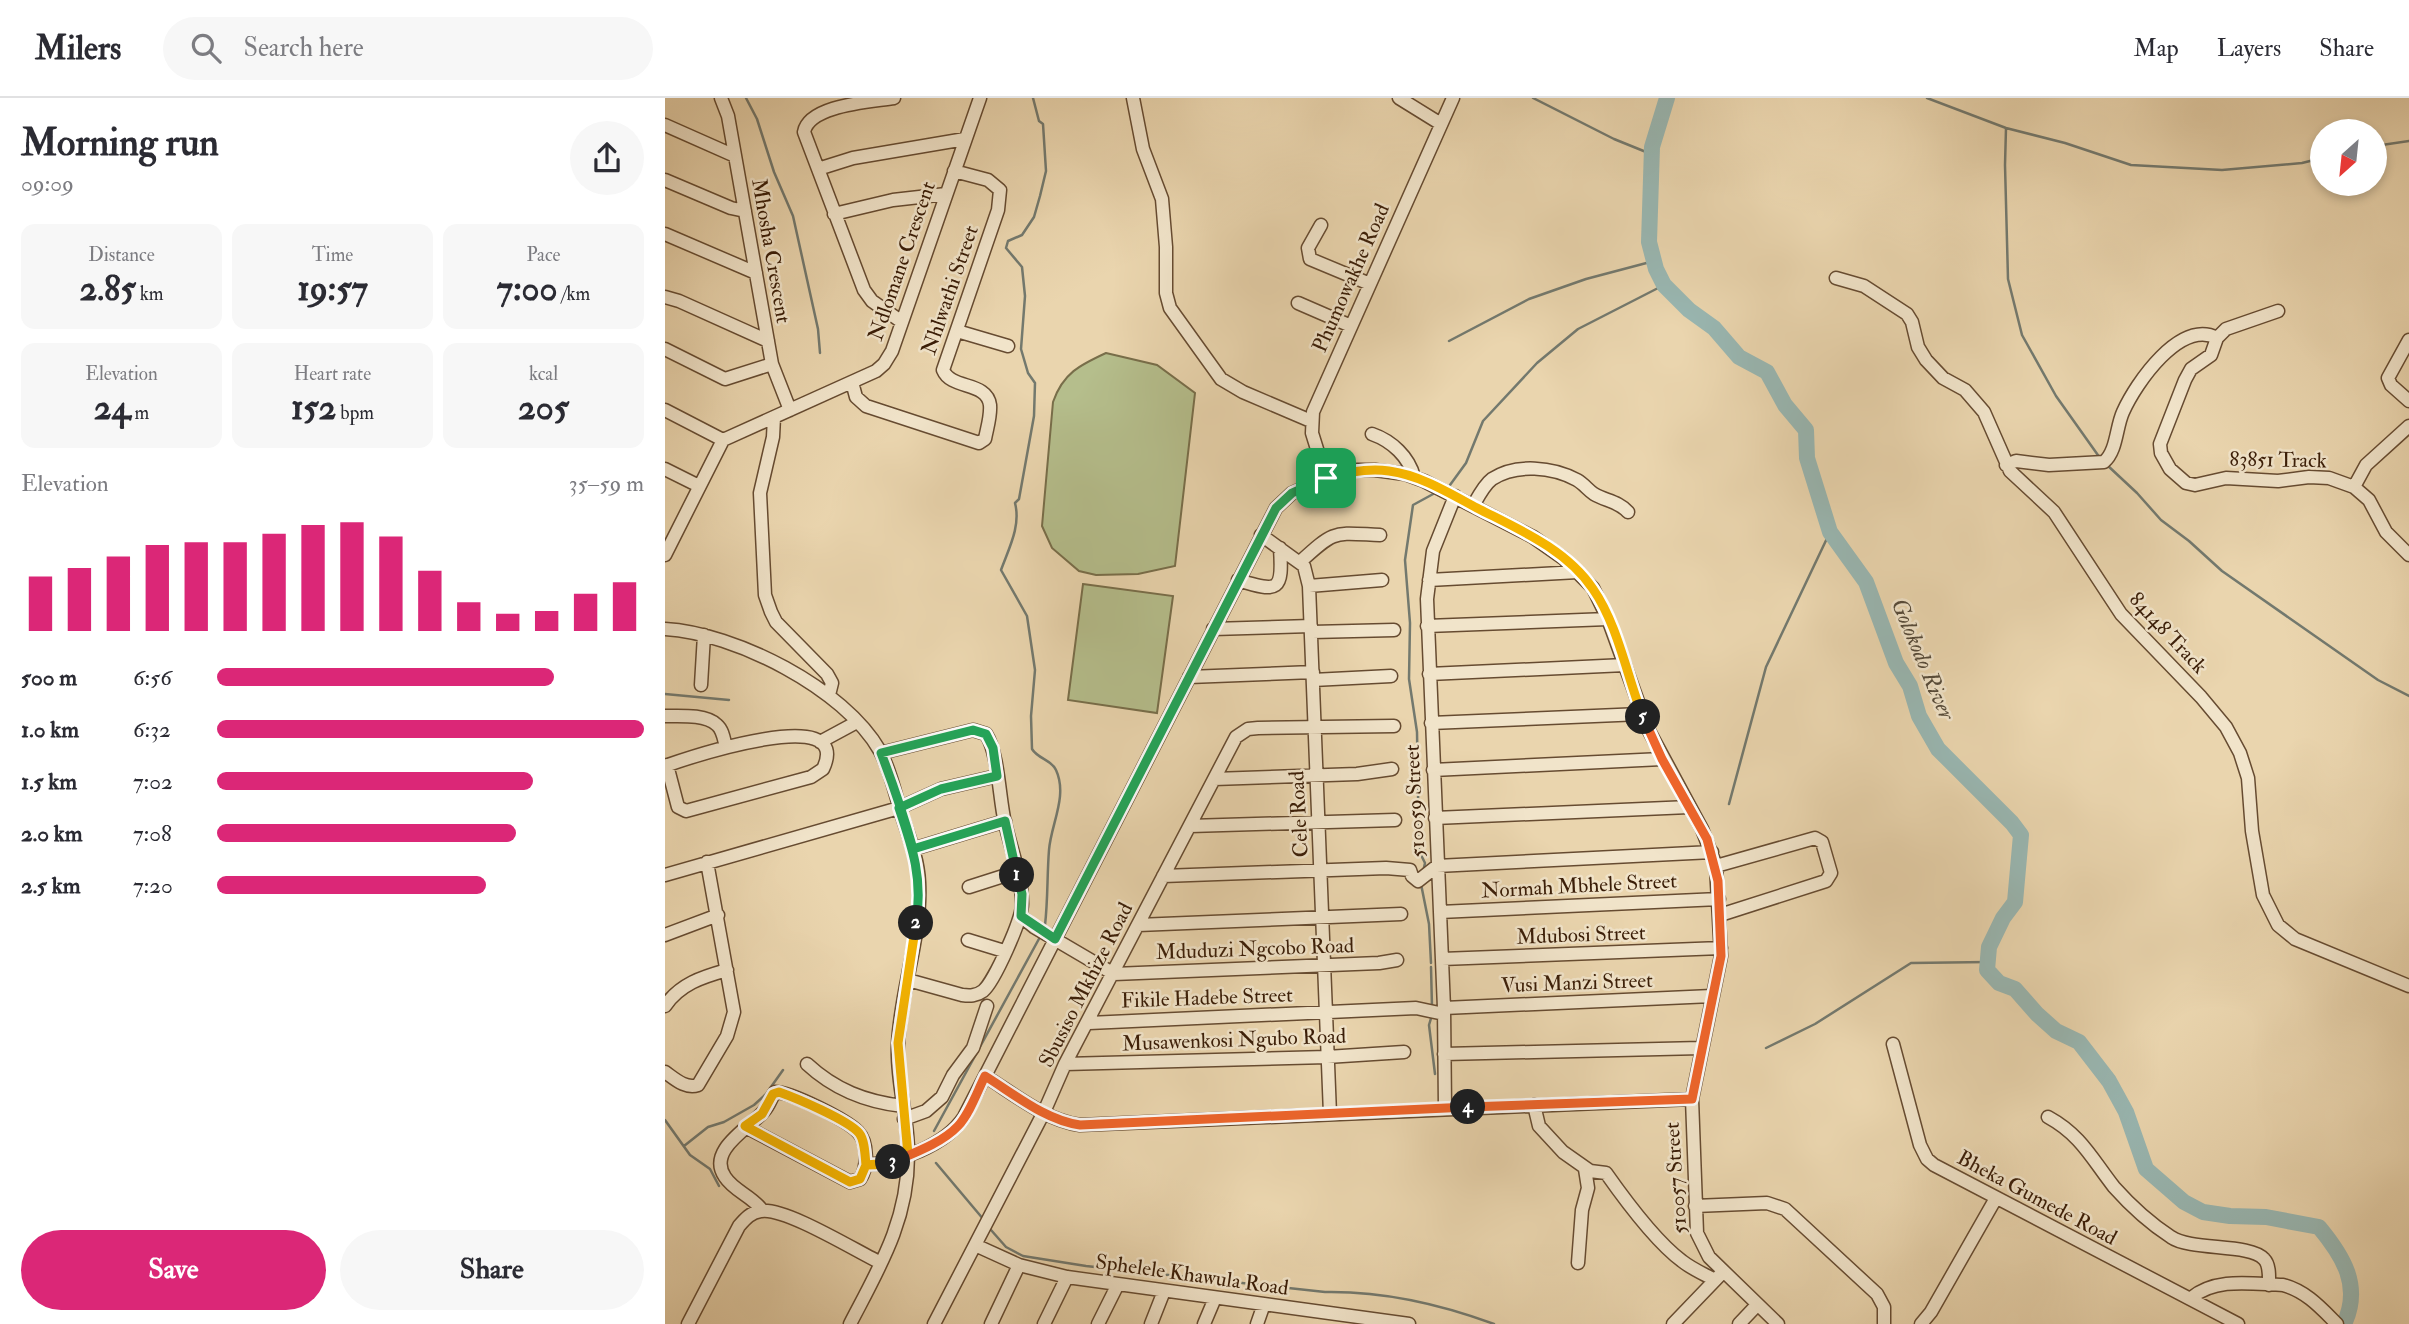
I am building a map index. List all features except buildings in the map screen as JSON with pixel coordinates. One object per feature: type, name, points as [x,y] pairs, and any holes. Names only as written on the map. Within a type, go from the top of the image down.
[{"type":"street","name":"Mhosha Crescent","points":[[721,98],[728,116],[772,364],[790,410]]},
{"type":"street","points":[[894,98],[824,111],[810,119],[804,132],[859,280],[868,296],[902,322]]},
{"type":"street","name":"Ndlomane Crescent","points":[[723,440],[852,382],[884,364],[892,351],[980,98]]},
{"type":"street","points":[[1133,98],[1143,149],[1162,199],[1166,293],[1170,308],[1221,379],[1243,392],[1311,421],[1326,478]]},
{"type":"street","points":[[1399,98],[1441,124]]},
{"type":"street","name":"Phumowakhe Road","points":[[1311,421],[1453,98]]},
{"type":"street","points":[[665,125],[735,156]]},
{"type":"street","points":[[818,169],[853,158],[965,139]]},
{"type":"street","name":"Nhlwathi Street","points":[[852,382],[856,397],[866,406],[982,443],[985,439],[990,412],[988,399],[982,392],[952,381],[943,370],[1000,195],[993,182],[954,171]]},
{"type":"street","points":[[665,180],[731,208],[745,211]]},
{"type":"street","points":[[834,214],[893,200],[946,194]]},
{"type":"street","points":[[1321,225],[1308,248],[1310,259],[1370,284]]},
{"type":"street","points":[[665,234],[756,273]]},
{"type":"street","name":"84148 Track","points":[[1836,278],[1864,286],[1907,314],[1912,322],[1917,347],[1943,378],[1965,390],[1984,412],[2006,465],[2018,481],[2040,497],[2054,512],[2121,614],[2201,697],[2232,737],[2248,778],[2252,831],[2263,895],[2270,914],[2278,925],[2295,939],[2409,986]]},
{"type":"street","points":[[665,297],[768,341]]},
{"type":"street","points":[[1298,303],[1351,326]]},
{"type":"street","name":"83851 Track","points":[[2278,311],[2226,329],[2217,338],[2207,360],[2196,365],[2187,374],[2160,444],[2164,461],[2174,474],[2186,483],[2195,485],[2226,478],[2278,481],[2309,477],[2329,478],[2354,487],[2369,500],[2386,532],[2409,555]]},
{"type":"street","points":[[957,331],[1008,346]]},
{"type":"street","points":[[2006,465],[2017,461],[2049,466],[2104,462],[2110,456],[2124,410],[2164,353],[2195,335],[2211,334],[2217,338]]},
{"type":"street","points":[[2409,340],[2388,378],[2391,385],[2409,401]]},
{"type":"street","points":[[665,349],[725,379],[772,364]]},
{"type":"street","points":[[665,410],[723,440],[669,536],[665,555]]},
{"type":"street","points":[[775,417],[760,493],[765,596],[776,622],[830,680],[829,695]]},
{"type":"street","points":[[2354,487],[2366,465],[2409,426]]},
{"type":"street","points":[[1372,434],[1403,455],[1410,464],[1414,477]]},
{"type":"street","points":[[665,469],[699,485]]},
{"type":"street","points":[[1473,506],[1492,480],[1509,471],[1538,469],[1574,479],[1591,492],[1616,502],[1628,512]]},
{"type":"street","name":"510057 Street","points":[[745,1126],[845,1181],[857,1181],[863,1175],[866,1165],[890,1163],[948,1135],[960,1124],[1276,508],[1292,493],[1326,478],[1357,470],[1375,470],[1414,477],[1533,537],[1579,572],[1593,588],[1608,619],[1641,714],[1712,852],[1716,866],[1721,948],[1692,1099],[1695,1224],[1700,1242],[1719,1276],[1758,1304],[1778,1324]]},
{"type":"street","name":"510059 Street","points":[[1444,1108],[1444,1011],[1427,626],[1429,579],[1437,539],[1455,496]]},
{"type":"street","points":[[1261,535],[1300,562],[1324,540],[1335,534],[1380,535]]},
{"type":"street","points":[[1238,580],[1270,588],[1277,585],[1282,571],[1280,548]]},
{"type":"street","name":"Cele Road","points":[[1300,562],[1306,569],[1312,629],[1331,1114]]},
{"type":"street","points":[[1429,579],[1579,572]]},
{"type":"street","points":[[1309,586],[1382,580]]},
{"type":"street","points":[[1427,626],[1608,619]]},
{"type":"street","points":[[665,629],[704,635],[791,670],[829,695],[857,722],[881,753],[913,849],[919,881],[919,904],[898,1043],[908,1155],[902,1214],[850,1324]]},
{"type":"street","points":[[1213,629],[1394,631]]},
{"type":"street","points":[[701,684],[704,635]]},
{"type":"street","points":[[1429,674],[1625,664]]},
{"type":"street","points":[[1189,677],[1391,676]]},
{"type":"street","points":[[1431,723],[1641,714]]},
{"type":"street","points":[[665,716],[713,722],[721,730],[726,747]]},
{"type":"street","points":[[820,742],[857,722]]},
{"type":"street","points":[[1315,729],[1394,726]]},
{"type":"street","name":"Sbusiso Mkhize Road","points":[[934,1324],[1044,1112],[1065,1064],[1089,1023],[1231,746],[1242,732],[1258,728],[1315,729]]},
{"type":"street","points":[[881,753],[978,730],[986,734],[993,748],[1005,821],[1022,894],[1021,916],[987,987],[976,995],[962,995],[908,980]]},
{"type":"street","points":[[772,737],[809,738],[820,742],[827,755],[823,769],[818,774],[686,811],[677,807],[666,765],[726,747],[772,737]]},
{"type":"street","points":[[1433,770],[1662,759]]},
{"type":"street","points":[[1214,779],[1392,769]]},
{"type":"street","points":[[665,875],[899,808],[941,789],[997,776]]},
{"type":"street","points":[[1435,818],[1689,807]]},
{"type":"street","points":[[1189,826],[1395,820]]},
{"type":"street","points":[[913,849],[1005,821]]},
{"type":"street","points":[[1716,866],[1815,838],[1822,842],[1831,873],[1826,881],[1720,915]]},
{"type":"street","points":[[1163,876],[1410,870],[1418,881],[1437,866],[1712,852]]},
{"type":"street","points":[[665,1072],[689,1087],[698,1085],[721,1047],[732,1019],[733,1003],[707,862]]},
{"type":"street","points":[[969,887],[1016,872]]},
{"type":"street","name":"Normah Mbhele Street","points":[[1440,912],[1719,899]]},
{"type":"street","name":"Mduduzi Ngcobo Road","points":[[1138,925],[1401,914]]},
{"type":"street","points":[[665,935],[718,915]]},
{"type":"street","points":[[1021,916],[1098,967],[1114,974]]},
{"type":"street","points":[[968,940],[1005,951]]},
{"type":"street","name":"Mdubosi Street","points":[[1442,960],[1721,948]]},
{"type":"street","name":"Mduduzi Ngcobo Road","points":[[1114,974],[1379,963],[1397,960]]},
{"type":"street","points":[[665,1006],[691,982],[727,970]]},
{"type":"street","name":"Vusi Manzi Street","points":[[1444,1011],[1712,996]]},
{"type":"street","points":[[807,1064],[824,1080],[848,1093],[904,1112],[926,1111],[942,1097],[953,1075],[973,1048],[987,1006]]},
{"type":"street","name":"Musawenkosi Ngubo Road","points":[[1327,1012],[1416,1009],[1444,1011]]},
{"type":"street","name":"Fikile Hadebe Street","points":[[1089,1023],[1327,1012]]},
{"type":"street","name":"Bheka Gumede Road","points":[[1893,1044],[1915,1126],[1927,1159],[1996,1198],[2238,1324]]},
{"type":"street","points":[[1444,1054],[1701,1048]]},
{"type":"street","name":"Musawenkosi Ngubo Road","points":[[1065,1064],[1327,1057],[1404,1052]]},
{"type":"street","points":[[985,1076],[1044,1112],[1065,1122],[1080,1125],[1692,1099]]},
{"type":"street","points":[[762,1210],[727,1180],[722,1171],[723,1158],[730,1142],[745,1126],[762,1114],[773,1094],[779,1092],[805,1102],[855,1130],[863,1141],[866,1165]]},
{"type":"street","points":[[1534,1105],[1538,1123],[1563,1152],[1585,1169],[1594,1173],[1606,1173],[1625,1201],[1676,1256],[1694,1269],[1719,1276],[1673,1324]]},
{"type":"street","points":[[2048,1117],[2081,1141],[2121,1194],[2167,1235],[2188,1245],[2218,1246],[2260,1255],[2266,1262],[2269,1285]]},
{"type":"street","points":[[1578,1263],[1582,1210],[1588,1188],[1585,1169]]},
{"type":"street","points":[[1921,1324],[1931,1312],[1996,1198]]},
{"type":"street","points":[[1695,1206],[1767,1203],[1785,1209],[1878,1294],[1884,1307],[1884,1324]]},
{"type":"street","points":[[688,1324],[739,1226],[749,1215],[762,1210],[786,1215],[881,1263]]},
{"type":"street","name":"Sphelele Khawula Road","points":[[975,1245],[1019,1265],[1067,1277],[1264,1304],[1311,1318],[1409,1324]]},
{"type":"street","points":[[991,1324],[1019,1265]]},
{"type":"street","points":[[1044,1324],[1067,1277]]},
{"type":"street","points":[[1098,1324],[1118,1284]]},
{"type":"street","points":[[2191,1298],[2200,1290],[2216,1284],[2283,1285],[2302,1292],[2337,1324]]},
{"type":"street","points":[[1151,1324],[1164,1291]]},
{"type":"street","points":[[1204,1324],[1215,1298]]},
{"type":"street","points":[[1257,1324],[1264,1304]]},
{"type":"street","points":[[1739,1324],[1758,1304]]},
{"type":"green space","points":[[1106,353],[1157,365],[1195,393],[1175,566],[1138,574],[1096,575],[1079,571],[1052,548],[1042,526],[1053,402],[1062,384],[1073,371]]},
{"type":"green space","points":[[1083,584],[1173,596],[1157,713],[1068,700]]},
{"type":"waterway","points":[[746,98],[757,119],[774,172],[793,216],[818,329],[820,353]]},
{"type":"waterway","points":[[1033,98],[1039,121],[1043,124],[1046,171],[1034,217],[1022,235],[1008,241],[1006,248],[1022,267],[1025,296],[1021,349],[1028,373],[1035,383],[1034,416],[1019,499],[1015,503],[1015,529],[1001,570],[1027,616],[1035,670],[1031,716],[1032,749],[1054,767],[1059,780],[1060,800],[1049,850],[1045,925]]},
{"type":"waterway","points":[[1533,98],[1614,139],[1651,154]]},
{"type":"waterway","name":"Golokodo River","points":[[1667,98],[1652,147],[1649,242],[1656,269],[1664,285],[1689,310],[1714,328],[1739,357],[1767,372],[1785,405],[1806,430],[1807,458],[1830,532],[1866,582],[1896,663],[1910,686],[1919,716],[1938,749],[2021,835],[2015,902],[2003,918],[1989,947],[1987,970],[1999,983],[2015,989],[2056,1031],[2079,1042],[2109,1081],[2126,1112],[2146,1169],[2184,1202],[2203,1212],[2266,1217],[2319,1227],[2336,1249],[2347,1272],[2351,1297],[2344,1324]]},
{"type":"waterway","points":[[1927,98],[2006,128],[2065,143],[2131,165],[2222,170],[2310,161]]},
{"type":"waterway","points":[[2006,128],[2008,279],[2022,335],[2056,396],[2100,458]]},
{"type":"waterway","points":[[2387,144],[2409,141]]},
{"type":"waterway","points":[[1449,341],[1529,299],[1586,279],[1654,261]]},
{"type":"waterway","points":[[1450,485],[1466,463],[1483,421],[1537,363],[1578,329],[1664,285]]},
{"type":"waterway","points":[[2107,465],[2161,520],[2222,571],[2378,680],[2409,696]]},
{"type":"waterway","points":[[1423,872],[1425,863],[1419,851],[1417,732],[1409,679],[1410,623],[1405,560],[1413,505],[1435,493]]},
{"type":"waterway","points":[[1729,804],[1766,667],[1830,532]]},
{"type":"waterway","points":[[665,694],[729,700]]},
{"type":"waterway","points":[[1421,884],[1429,924],[1431,963]]},
{"type":"waterway","points":[[934,1131],[1040,937]]},
{"type":"waterway","points":[[1766,1048],[1815,1024],[1911,963],[1988,962]]},
{"type":"waterway","points":[[1431,967],[1432,1007]]},
{"type":"waterway","points":[[1432,1015],[1429,1025],[1435,1074]]},
{"type":"waterway","points":[[684,1146],[708,1127],[724,1122],[754,1105],[766,1094],[783,1070]]},
{"type":"waterway","points":[[665,1120],[690,1155],[710,1169],[719,1186]]},
{"type":"waterway","points":[[936,1163],[984,1220]]},
{"type":"waterway","points":[[991,1230],[1006,1247],[1023,1256],[1086,1266],[1325,1292],[1389,1296],[1453,1310],[1494,1324]]},
{"type":"route","points":[[1326,478],[1307,484],[1276,508],[1055,939],[1021,916],[1022,894],[1005,821],[913,849],[899,808],[895,791],[881,753],[978,730],[986,734],[993,748],[997,776],[941,789],[899,808],[917,863],[919,881],[919,904],[897,1051],[908,1155],[890,1163],[866,1165],[863,1141],[859,1133],[805,1102],[779,1092],[773,1094],[762,1114],[745,1126],[845,1181],[854,1182],[863,1175],[866,1165],[885,1164],[890,1163],[896,1161],[908,1155],[948,1135],[960,1124],[985,1076],[1044,1112],[1065,1122],[1080,1125],[1692,1099],[1721,956],[1716,866],[1707,839],[1662,759],[1641,714],[1608,619],[1593,588],[1551,548],[1424,481],[1405,474],[1375,470],[1357,470],[1326,478]]}]
